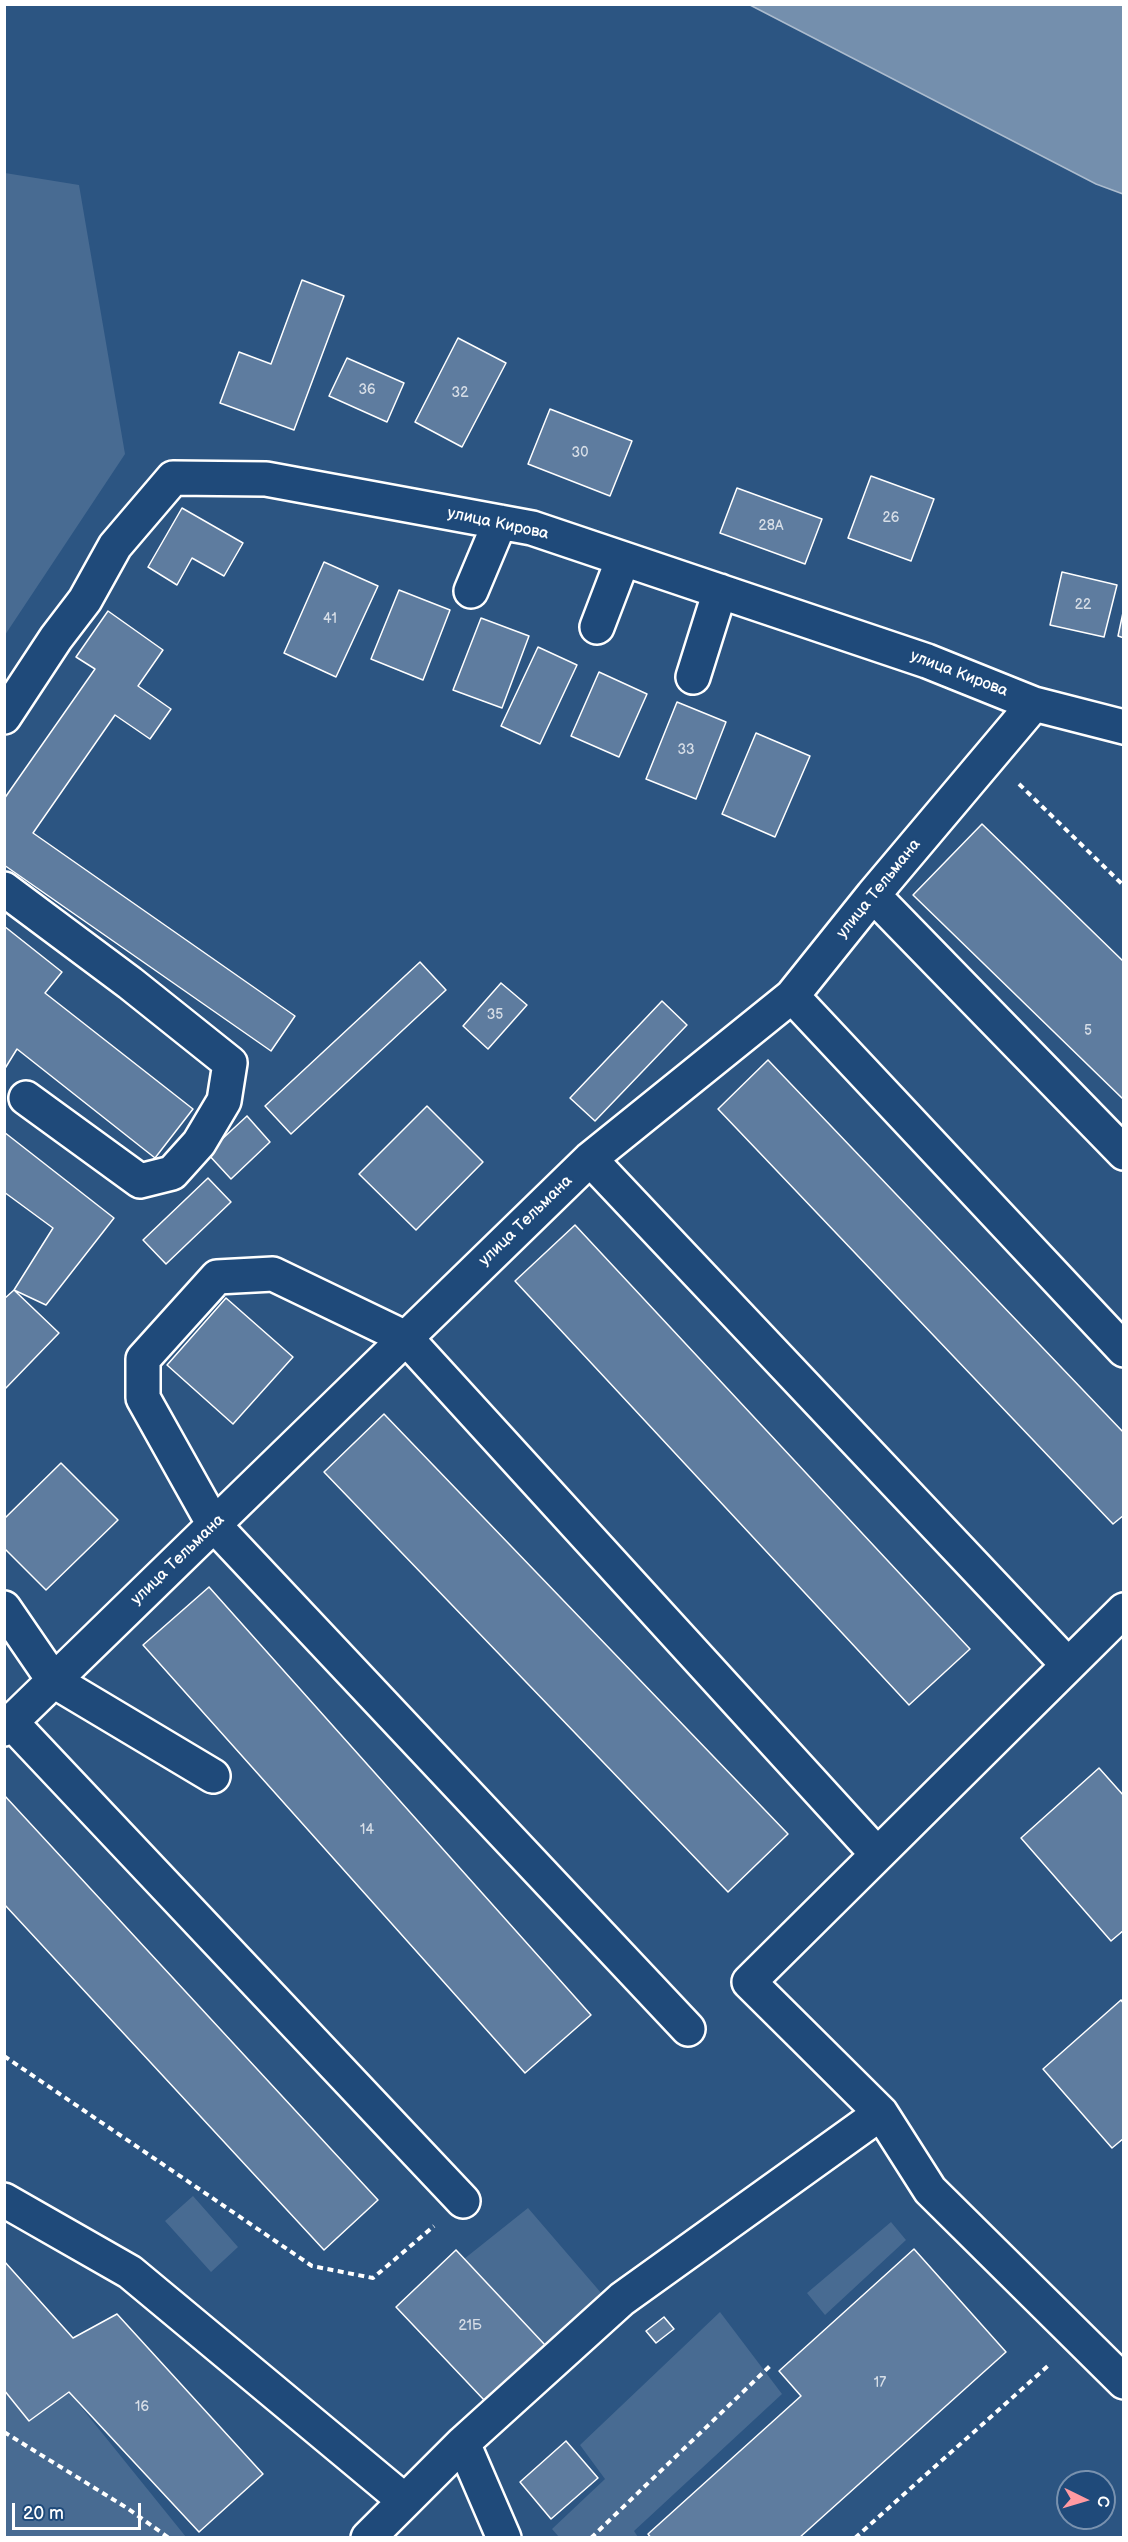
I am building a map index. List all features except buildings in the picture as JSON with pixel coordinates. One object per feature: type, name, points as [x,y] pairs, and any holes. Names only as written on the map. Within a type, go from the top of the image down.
[{"type":"street","name":"улица Кирова","points":[[4,717],[56,638],[85,600],[115,546],[173,478],[266,479],[532,528],[927,661],[1034,704],[1124,727]]},
{"type":"street","points":[[471,591],[500,522]]},
{"type":"street","points":[[597,627],[623,559]]},
{"type":"street","points":[[693,677],[720,591]]},
{"type":"street","name":"улица Тельмана","points":[[8,1726],[590,1159],[792,996],[873,895],[1034,704]]},
{"type":"street","points":[[4,889],[130,983],[230,1063],[224,1101],[199,1143],[172,1173],[140,1181],[26,1098]]},
{"type":"street","points":[[873,895],[1124,1153]]},
{"type":"street","points":[[792,996],[1124,1350]]},
{"type":"street","points":[[590,1159],[1068,1665]]},
{"type":"street","points":[[688,2029],[214,1525],[143,1398],[142,1359],[218,1277],[273,1274],[406,1338],[878,1854]]},
{"type":"street","points":[[4,1608],[54,1681],[213,1776]]},
{"type":"street","points":[[1124,1610],[749,1983],[881,2114],[930,2190],[1124,2382]]},
{"type":"street","points":[[8,1726],[463,2201]]},
{"type":"street","points":[[368,2538],[463,2443],[622,2299],[881,2114]]},
{"type":"street","points":[[4,2200],[130,2272],[405,2501]]},
{"type":"street","points":[[463,2443],[504,2538]]},
{"type":"path","points":[[990,756],[1124,886]]},
{"type":"path","points":[[4,2056],[312,2266],[373,2278],[436,2224]]},
{"type":"path","points":[[855,2538],[1080,2337]]},
{"type":"path","points":[[591,2538],[772,2364]]},
{"type":"path","points":[[4,2432],[127,2508],[169,2538]]},
{"type":"shaded area","points":[[750,5],[1123,5],[1123,194],[1096,184]]},
{"type":"shaded area","points":[[5,173],[79,185],[125,454],[5,635]]},
{"type":"shaded area","points":[[193,2196],[238,2247],[211,2272],[165,2221]]},
{"type":"shaded area","points":[[528,2208],[602,2294],[545,2345],[464,2259]]},
{"type":"shaded area","points":[[891,2222],[906,2240],[825,2315],[807,2293]]},
{"type":"shaded area","points":[[720,2312],[782,2394],[634,2531],[638,2537],[559,2537],[552,2529],[605,2479],[580,2445]]},
{"type":"shaded area","points":[[4,2390],[29,2421],[69,2392],[186,2537],[5,2537]]}]
